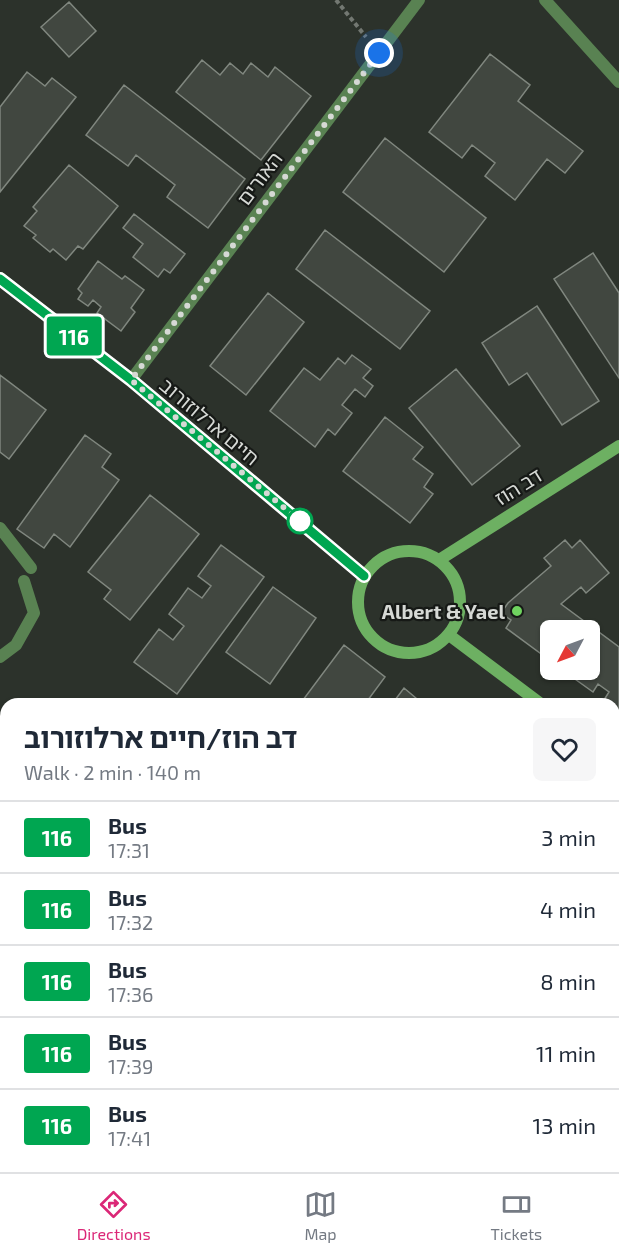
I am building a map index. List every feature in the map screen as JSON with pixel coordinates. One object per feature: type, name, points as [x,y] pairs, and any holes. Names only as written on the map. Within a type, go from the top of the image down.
[{"type":"street","name":"האורים","points":[[131,380],[419,0]]},
{"type":"street","points":[[545,0],[619,82]]},
{"type":"street","name":"חיים ארלוזורוב","points":[[0,279],[131,380],[364,576]]},
{"type":"street","name":"דב הוז","points":[[439,560],[619,446]]},
{"type":"street","points":[[0,528],[31,568]]},
{"type":"street","points":[[404,551],[422,552],[439,560],[448,568],[457,584],[461,601],[458,619],[450,635],[433,648],[416,654],[398,653],[381,646],[368,634],[358,610],[358,592],[364,576],[372,566],[387,555],[404,551]]},
{"type":"street","points":[[0,657],[16,645],[33,613],[24,581]]},
{"type":"street","points":[[450,635],[534,698]]},
{"type":"path","points":[[336,0],[379,53]]},
{"type":"building","points":[[69,2],[96,31],[69,57],[41,27]]},
{"type":"building","points":[[490,54],[530,85],[518,101],[583,151],[565,173],[547,159],[515,200],[485,176],[495,163],[472,145],[462,158],[429,132]]},
{"type":"building","points":[[202,60],[220,75],[230,63],[243,74],[251,63],[268,77],[275,67],[311,96],[261,160],[176,92]]},
{"type":"building","points":[[27,72],[45,86],[52,78],[76,97],[0,192],[0,107]]},
{"type":"building","points":[[124,85],[245,179],[208,228],[167,197],[175,185],[136,155],[128,166],[86,135]]},
{"type":"building","points":[[385,138],[486,218],[444,272],[343,192]]},
{"type":"building","points":[[69,165],[118,206],[83,249],[78,246],[66,260],[53,249],[50,252],[33,238],[36,235],[24,226],[37,211],[33,207]]},
{"type":"building","points":[[134,214],[185,254],[170,273],[164,269],[158,277],[133,257],[143,244],[123,228]]},
{"type":"building","points":[[325,230],[430,311],[400,349],[296,269]]},
{"type":"building","points":[[593,253],[619,293],[619,378],[554,279]]},
{"type":"building","points":[[98,261],[122,279],[125,276],[144,290],[131,308],[135,312],[121,331],[97,313],[101,307],[93,300],[88,306],[78,299],[82,293],[78,289]]},
{"type":"building","points":[[268,293],[304,322],[246,395],[210,366]]},
{"type":"building","points":[[537,306],[599,401],[562,425],[527,373],[509,385],[482,343]]},
{"type":"building","points":[[352,355],[371,369],[363,378],[373,386],[365,397],[355,389],[342,405],[352,413],[335,435],[328,429],[315,447],[270,411],[304,368],[320,380],[338,358],[345,364]]},
{"type":"building","points":[[456,369],[520,446],[472,485],[409,408]]},
{"type":"building","points":[[0,375],[46,410],[9,459],[0,452]]},
{"type":"building","points":[[385,417],[423,447],[413,459],[433,474],[424,487],[433,494],[410,523],[343,471]]},
{"type":"building","points":[[85,435],[111,454],[102,467],[119,480],[70,547],[54,534],[44,548],[17,529]]},
{"type":"building","points":[[150,495],[199,534],[130,620],[104,599],[111,590],[88,572]]},
{"type":"building","points":[[565,540],[572,548],[580,540],[609,573],[586,593],[581,587],[561,604],[583,620],[540,620],[540,653],[506,628],[511,620],[501,613],[508,603],[551,566],[544,558]]},
{"type":"building","points":[[221,545],[264,577],[177,694],[134,662],[159,629],[173,640],[184,626],[169,614],[188,588],[202,598],[211,586],[198,576]]},
{"type":"building","points":[[273,587],[316,618],[270,684],[226,652]]},
{"type":"building","points":[[600,633],[619,647],[619,698],[605,698],[609,692],[598,684],[593,692],[576,680],[600,680]]},
{"type":"building","points":[[344,645],[385,677],[369,698],[304,698]]},
{"type":"building","points":[[404,688],[416,698],[396,698]]},
{"type":"bus line","name":"116","points":[[0,279],[131,380],[364,576]]},
{"type":"place","name":"Albert & Yael","points":[[517,611]]},
{"type":"route","points":[[300,521],[131,380],[379,53]]}]
